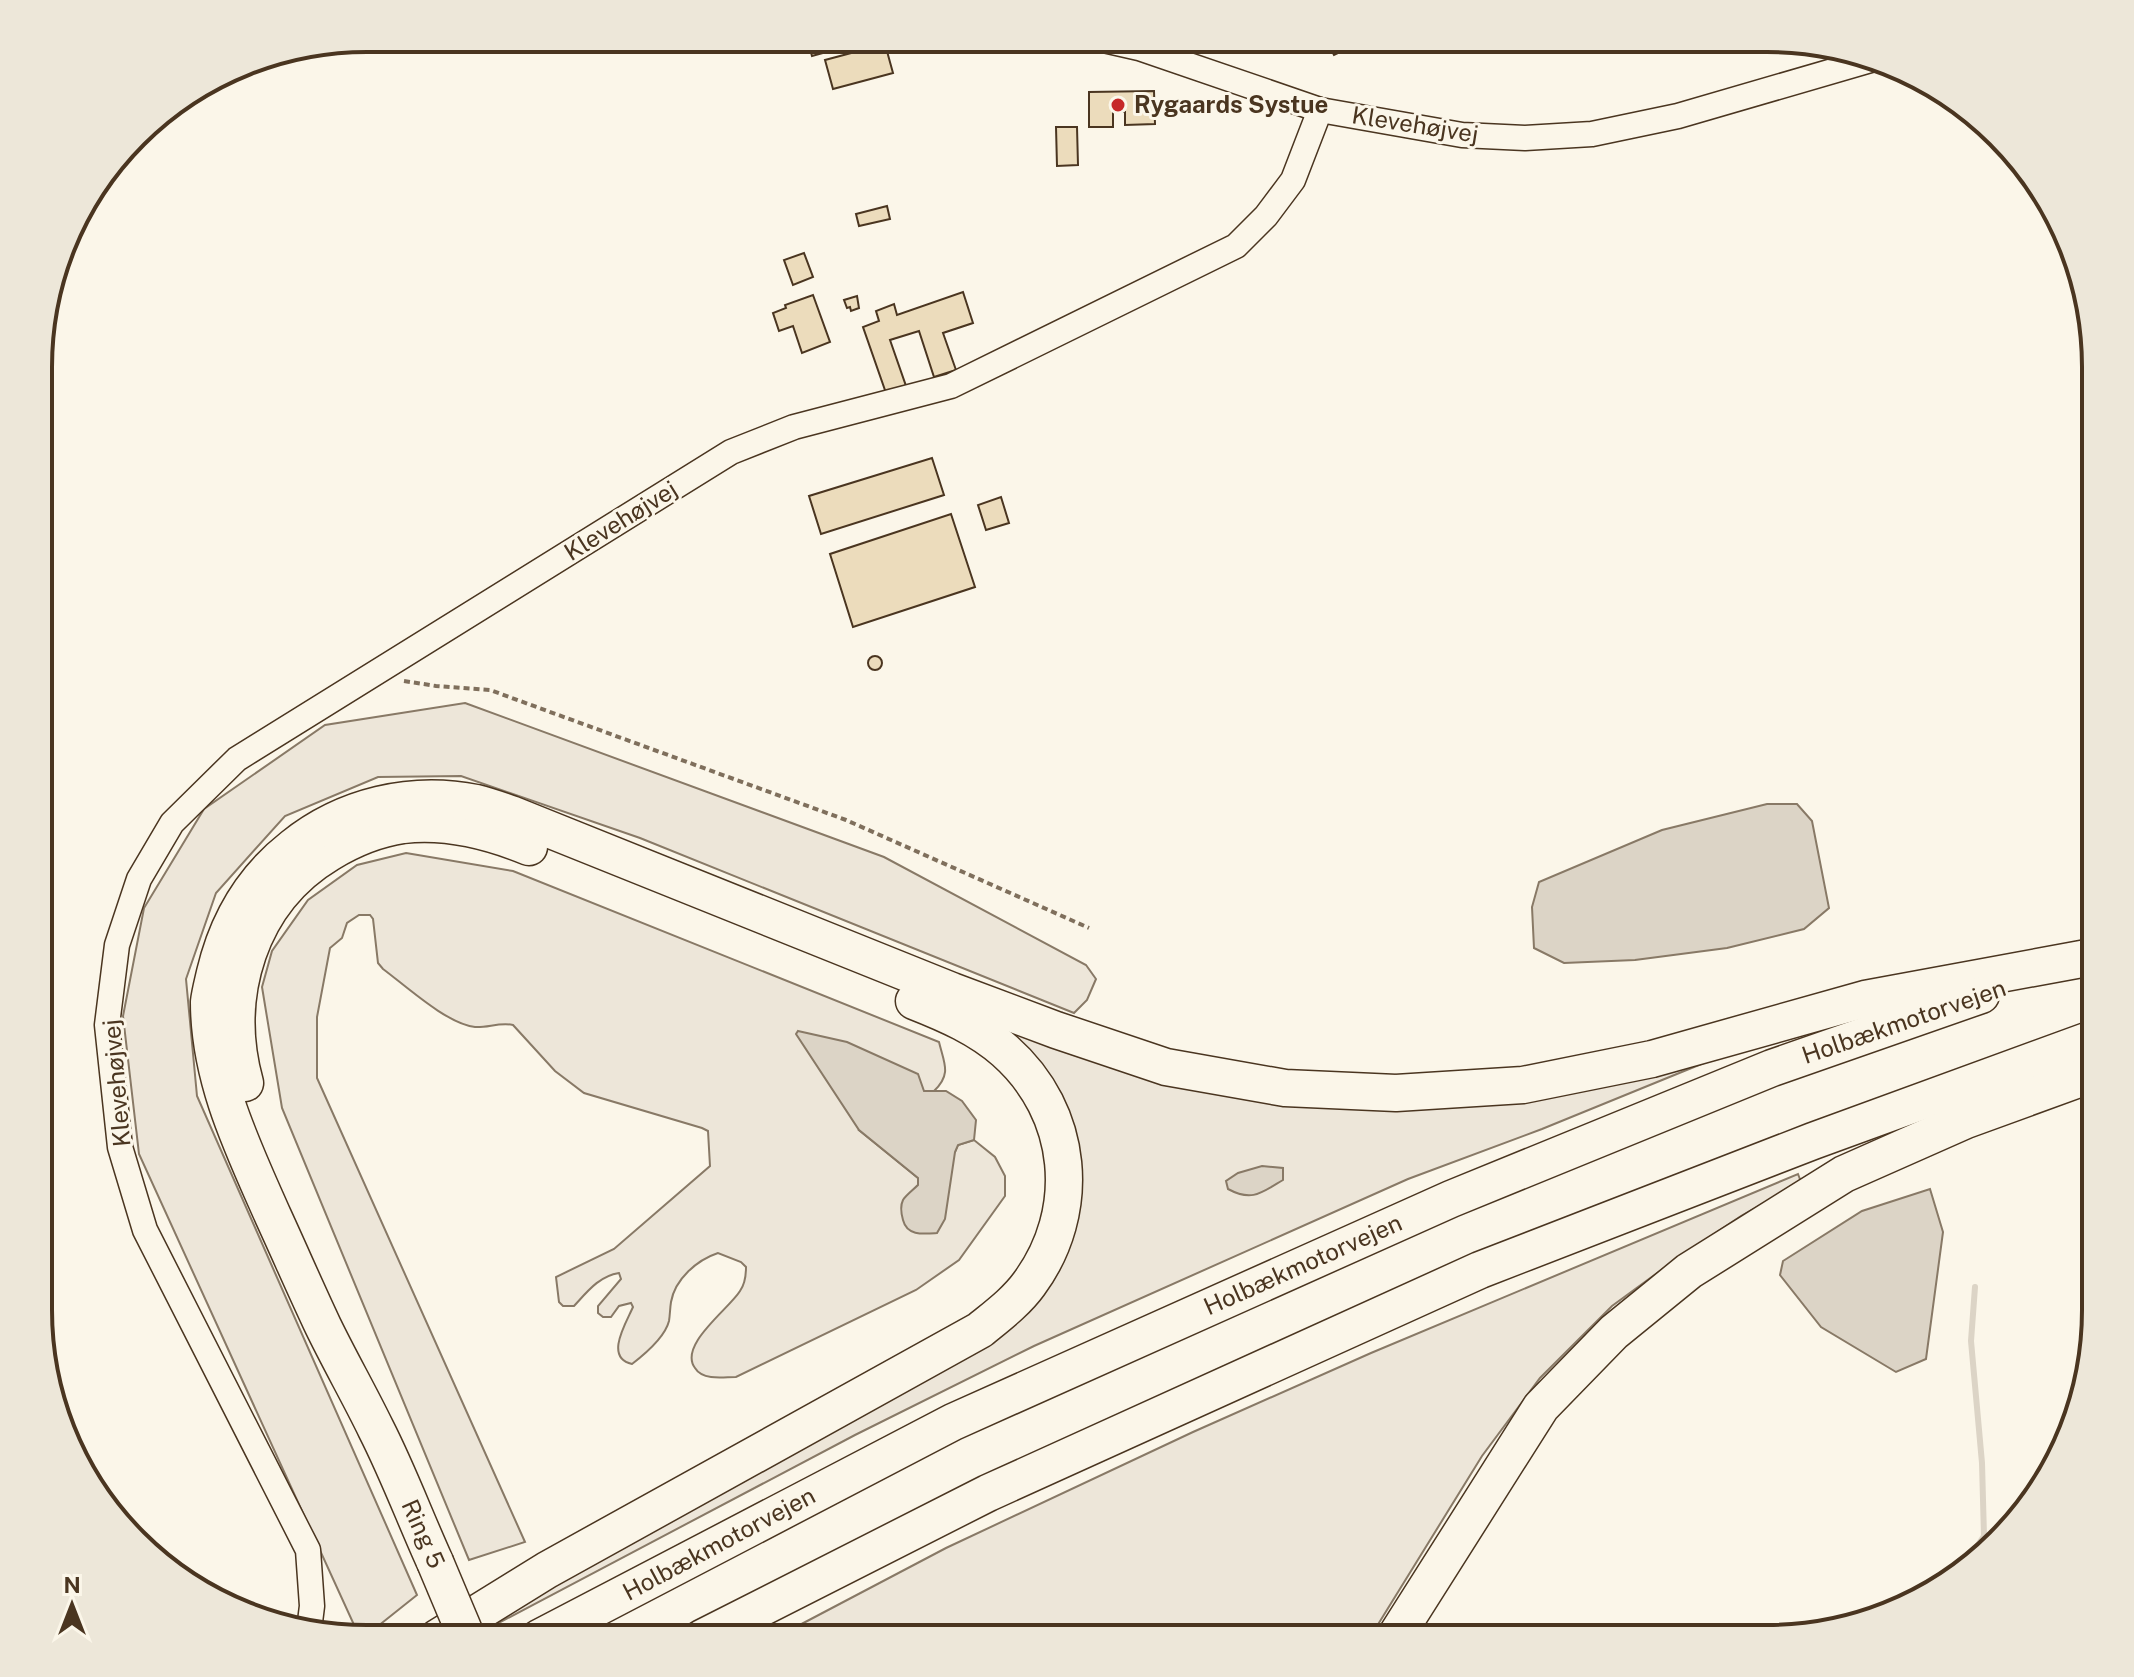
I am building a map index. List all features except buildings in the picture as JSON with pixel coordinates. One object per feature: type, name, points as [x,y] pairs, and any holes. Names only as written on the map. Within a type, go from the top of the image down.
[{"type":"highway","points":[[377,1431],[324,1328],[230,1117],[217,1072],[209,1000],[220,950],[234,917],[253,886],[276,860],[304,838],[334,820],[366,808],[399,800],[441,799],[499,810],[1056,1030],[1166,1067],[1285,1088],[1396,1093],[1523,1085],[1652,1059],[1865,999],[2082,959]]},
{"type":"highway","points":[[377,1431],[253,1111],[237,1039],[237,1002],[245,958],[257,930],[294,879],[320,858],[348,842],[373,831],[405,825],[439,824],[504,837],[974,1028],[1006,1051],[1028,1075],[1047,1106],[1064,1161],[1063,1212],[1043,1264],[1006,1309],[980,1330],[547,1570],[458,1625]]},
{"type":"highway","name":"Holbækmotorvejen","points":[[564,1625],[953,1422],[1451,1199],[1772,1068],[2082,960]]},
{"type":"highway","points":[[728,1625],[988,1493],[1480,1270],[1828,1135],[2082,1043]]},
{"type":"highway","points":[[1403,1625],[1541,1407],[1614,1332],[1689,1271],[1844,1174],[1966,1120],[2082,1078]]},
{"type":"highway","name":"Ring 5","points":[[377,1431],[462,1625]]},
{"type":"street","points":[[1151,52],[1320,110]]},
{"type":"street","name":"Klevehøjvej","points":[[310,1620],[308,1550],[145,1230],[120,1147],[107,1025],[117,945],[139,879],[172,823],[237,759],[731,452],[794,427],[951,386],[1236,246],[1266,216],[1293,180],[1320,110],[1462,135],[1525,138],[1592,134],[1678,116],[1855,65]]},
{"type":"path","points":[[387,666],[405,682],[490,690],[846,820],[1089,928]]},
{"type":"shaded area","points":[[465,703],[884,857],[1086,965],[1096,979],[1087,1000],[1074,1013],[640,838],[461,776],[378,777],[285,816],[216,893],[186,979],[197,1096],[417,1595],[379,1625],[354,1624],[139,1154],[123,1016],[144,908],[204,809],[325,725]]},
{"type":"shaded area","points":[[1767,804],[1797,804],[1812,821],[1829,908],[1804,929],[1727,948],[1635,960],[1564,963],[1534,948],[1532,907],[1539,882],[1662,830]]},
{"type":"shaded area","points":[[406,853],[513,871],[939,1042],[945,1068],[940,1085],[934,1091],[924,1091],[859,1130],[918,1178],[918,1185],[904,1199],[955,1152],[958,1145],[974,1140],[995,1157],[1005,1176],[1005,1196],[959,1260],[916,1290],[736,1377],[708,1377],[695,1368],[693,1349],[740,1291],[746,1273],[746,1267],[741,1262],[718,1253],[702,1260],[682,1278],[673,1294],[669,1321],[663,1333],[632,1364],[619,1355],[618,1348],[622,1330],[633,1307],[631,1303],[619,1306],[611,1317],[598,1313],[598,1306],[621,1279],[619,1273],[599,1281],[574,1306],[563,1306],[559,1302],[556,1277],[614,1249],[710,1166],[708,1131],[584,1093],[555,1071],[513,1025],[475,1027],[452,1019],[378,963],[370,915],[359,915],[347,923],[342,938],[330,948],[317,1017],[317,1078],[525,1542],[469,1560],[282,1108],[262,987],[272,951],[308,900],[357,865]]},
{"type":"shaded area","points":[[978,1013],[1303,1101],[1721,1056],[1542,1129],[1408,1179],[1034,1346],[855,1435],[490,1625],[488,1619],[946,1365],[1080,1195],[1079,1149],[1065,1104]]},
{"type":"shaded area","points":[[798,1031],[847,1042],[918,1074],[924,1091],[946,1091],[962,1101],[976,1120],[974,1140],[958,1145],[955,1152],[945,1219],[937,1233],[916,1233],[905,1225],[902,1202],[918,1185],[918,1178],[859,1130],[796,1034]]},
{"type":"shaded area","points":[[1262,1166],[1283,1168],[1283,1180],[1250,1195],[1228,1189],[1226,1181],[1238,1173]]},
{"type":"shaded area","points":[[1798,1174],[1801,1182],[1741,1216],[1612,1306],[1540,1378],[1482,1456],[1378,1625],[800,1625],[946,1548],[1193,1432],[1371,1353]]},
{"type":"shaded area","points":[[1930,1189],[1943,1232],[1926,1359],[1896,1372],[1821,1327],[1780,1275],[1783,1261],[1862,1211]]},
{"type":"waterway","points":[[1975,1287],[1971,1341],[1982,1463],[1984,1536],[1980,1543]]},
{"type":"place","name":"Rygaards Systue","points":[[1118,105]]}]
